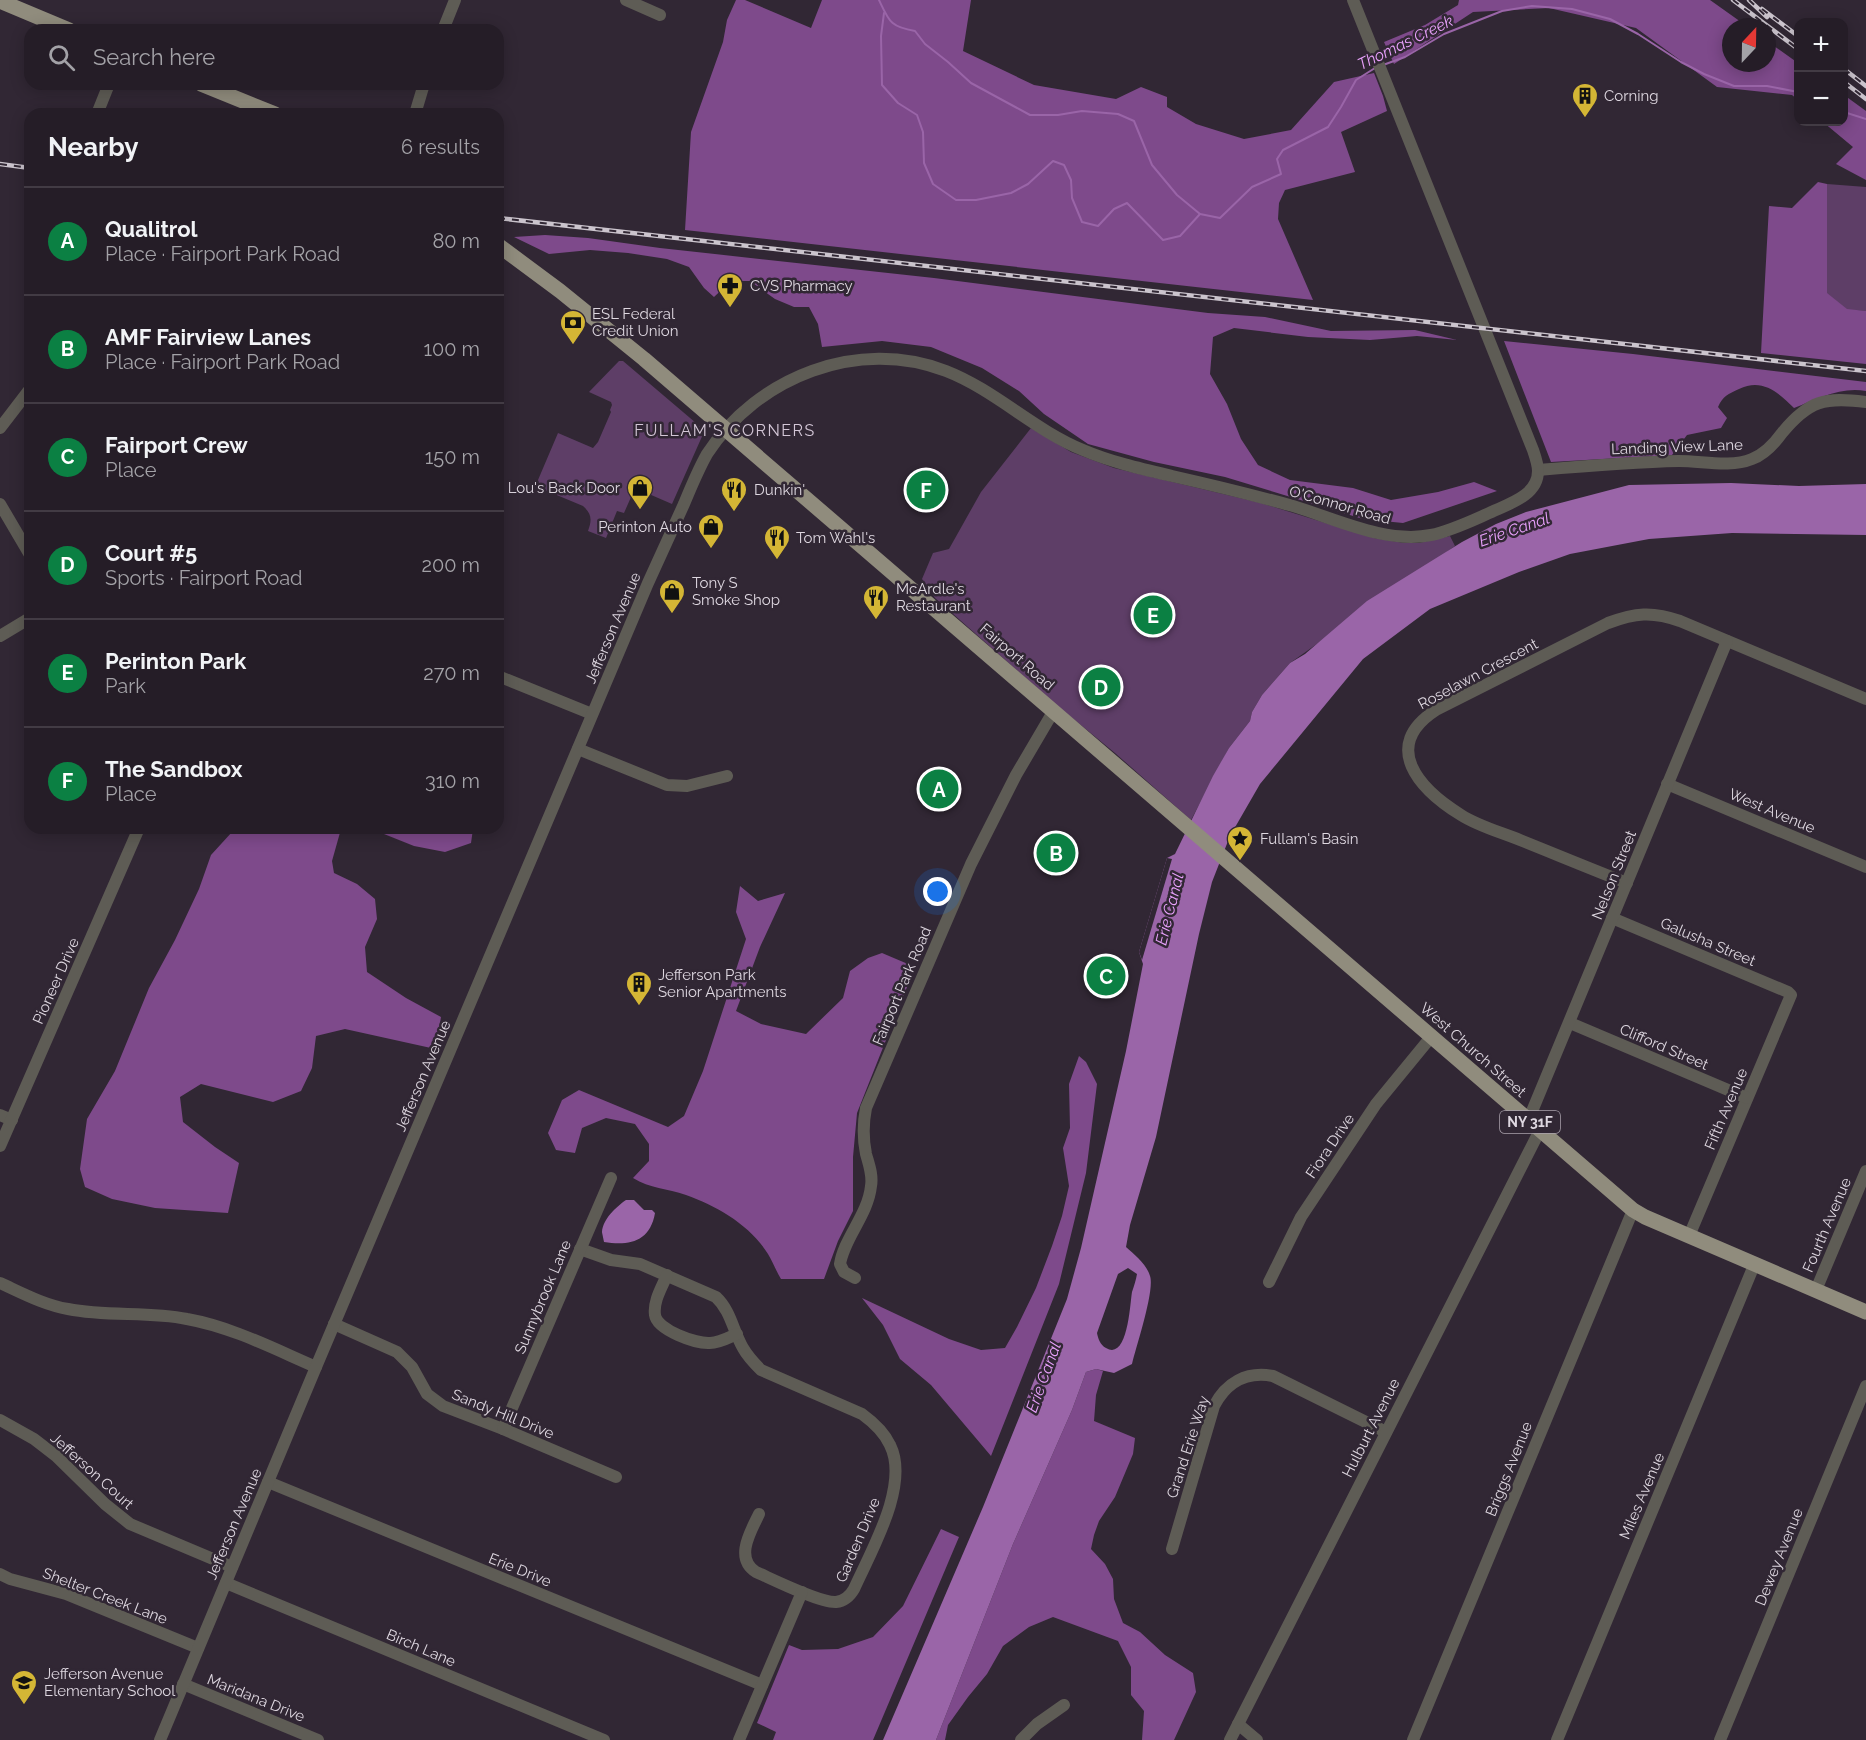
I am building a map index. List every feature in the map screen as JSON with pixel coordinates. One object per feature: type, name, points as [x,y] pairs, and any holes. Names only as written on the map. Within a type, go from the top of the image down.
[{"type":"main road","points":[[0,1],[55,24]]},
{"type":"main road","points":[[216,90],[260,108]]},
{"type":"main road","name":"Fairport Road","points":[[504,250],[587,312],[727,430],[1234,868]]},
{"type":"main road","name":"West Church Street","points":[[1234,868],[1633,1210],[1866,1312]]},
{"type":"street","points":[[445,24],[455,0]]},
{"type":"street","points":[[626,0],[660,15]]},
{"type":"street","points":[[1353,0],[1486,329],[1533,450],[1538,470]]},
{"type":"street","points":[[99,108],[107,90]]},
{"type":"street","points":[[417,108],[422,90]]},
{"type":"street","name":"O'Connor Road","points":[[727,430],[748,408],[798,376],[841,362],[888,359],[918,363],[945,371],[973,384],[1062,440],[1100,458],[1264,498],[1391,536],[1431,535],[1471,521],[1526,494],[1533,488],[1538,470]]},
{"type":"street","points":[[0,428],[24,397]]},
{"type":"street","name":"Landing View Lane","points":[[1538,470],[1638,462],[1741,462],[1753,459],[1767,450],[1794,419],[1811,405],[1843,399],[1866,402]]},
{"type":"street","name":"Jefferson Avenue","points":[[160,1740],[592,714],[700,468],[727,430]]},
{"type":"street","points":[[0,504],[24,545]]},
{"type":"street","name":"Roselawn Crescent","points":[[1627,883],[1461,815],[1425,787],[1414,773],[1408,755],[1410,738],[1421,721],[1436,710],[1608,623],[1626,616],[1641,614],[1672,618],[1866,699]]},
{"type":"street","points":[[0,636],[24,622]]},
{"type":"street","name":"Nelson Street","points":[[1534,1126],[1570,1023],[1727,641]]},
{"type":"street","points":[[504,678],[592,714]]},
{"type":"street","name":"Fairport Park Road","points":[[855,1278],[844,1272],[840,1264],[867,1205],[872,1187],[864,1138],[866,1108],[971,864],[1016,775],[1053,712]]},
{"type":"street","points":[[578,749],[668,785],[687,786],[727,776]]},
{"type":"street","name":"West Avenue","points":[[1667,784],[1866,867]]},
{"type":"street","name":"Pioneer Drive","points":[[0,1146],[6,1117],[136,834]]},
{"type":"street","name":"Galusha Street","points":[[1612,918],[1791,994]]},
{"type":"street","name":"Fifth Avenue","points":[[1689,1236],[1791,994]]},
{"type":"street","name":"Clifford Street","points":[[1570,1023],[1747,1098]]},
{"type":"street","name":"Fiora Drive","points":[[1269,1282],[1300,1217],[1376,1104],[1431,1037]]},
{"type":"street","name":"Hulburt Avenue","points":[[1230,1740],[1386,1432],[1534,1126]]},
{"type":"street","name":"Fourth Avenue","points":[[1816,1290],[1866,1171]]},
{"type":"street","name":"Sunnybrook Lane","points":[[503,1429],[611,1178]]},
{"type":"street","name":"Briggs Avenue","points":[[1413,1740],[1633,1210]]},
{"type":"street","name":"Garden Drive","points":[[580,1249],[611,1260],[640,1264],[716,1297],[725,1305],[750,1360],[761,1370],[862,1414],[874,1424],[890,1444],[896,1470],[896,1483],[890,1507],[852,1593],[842,1601],[832,1602],[802,1592],[756,1572],[748,1566],[745,1556],[746,1546],[759,1514]]},
{"type":"street","name":"Miles Avenue","points":[[1557,1740],[1755,1263]]},
{"type":"street","points":[[667,1275],[654,1306],[655,1318],[664,1328],[699,1343],[713,1343],[737,1334]]},
{"type":"street","points":[[0,1283],[67,1309],[102,1314],[171,1316],[201,1321],[236,1332],[316,1367]]},
{"type":"street","name":"Sandy Hill Drive","points":[[334,1324],[397,1352],[411,1367],[427,1394],[437,1403],[616,1477]]},
{"type":"street","name":"Grand Erie Way","points":[[1172,1549],[1214,1406],[1224,1389],[1236,1380],[1258,1374],[1273,1376],[1386,1432]]},
{"type":"street","name":"Dewey Avenue","points":[[1720,1740],[1866,1386]]},
{"type":"street","name":"Jefferson Court","points":[[0,1420],[34,1439],[56,1456],[105,1504],[130,1524],[232,1567]]},
{"type":"street","name":"Erie Drive","points":[[268,1482],[762,1685]]},
{"type":"street","name":"Shelter Creek Lane","points":[[0,1574],[10,1579],[66,1594],[198,1648]]},
{"type":"street","name":"Birch Lane","points":[[226,1583],[604,1740]]},
{"type":"street","points":[[739,1740],[802,1592]]},
{"type":"street","name":"Maridana Drive","points":[[183,1684],[318,1740]]},
{"type":"street","points":[[1021,1740],[1030,1729],[1064,1705]]},
{"type":"street","points":[[1238,1724],[1257,1740]]},
{"type":"shaded area","points":[[736,0],[745,0],[811,28],[822,0],[971,0],[963,51],[1034,85],[1116,99],[1141,87],[1167,97],[1167,107],[1196,124],[1244,139],[1291,130],[1334,82],[1374,73],[1387,111],[1341,132],[1355,172],[1285,190],[1279,203],[1278,219],[1313,300],[685,230],[691,132],[723,42],[727,20]]},
{"type":"shaded area","points":[[1459,0],[1710,0],[1735,18],[1722,18],[1722,72],[1776,72],[1776,47],[1794,60],[1794,97],[1717,87],[1636,28],[1549,8],[1473,12],[1394,64],[1384,42],[1425,25],[1458,5]]},
{"type":"shaded area","points":[[1848,98],[1866,111],[1866,180],[1836,164],[1853,147],[1828,126],[1848,126]]},
{"type":"shaded area","points":[[1818,182],[1827,184],[1827,293],[1847,309],[1866,311],[1866,364],[1761,353],[1769,206],[1792,208]]},
{"type":"shaded area","points":[[1827,184],[1866,187],[1866,311],[1847,310],[1827,294]]},
{"type":"shaded area","points":[[545,235],[934,278],[1208,313],[1265,317],[1331,331],[1415,330],[1457,340],[1417,336],[1370,340],[1308,337],[1234,328],[1213,337],[1210,374],[1227,404],[1241,439],[1258,465],[1290,480],[1353,488],[1391,500],[1438,492],[1474,482],[1497,491],[1403,523],[1363,519],[1225,477],[1154,462],[1088,444],[1044,414],[1019,391],[982,368],[931,347],[882,341],[822,347],[818,324],[809,307],[794,307],[775,299],[750,281],[731,281],[714,297],[704,288],[689,267],[667,259],[590,250],[549,254],[514,237]]},
{"type":"shaded area","points":[[1504,341],[1866,382],[1866,391],[1838,392],[1794,408],[1769,388],[1747,386],[1729,394],[1720,403],[1718,407],[1727,418],[1721,428],[1687,435],[1672,455],[1551,462]]},
{"type":"shaded area","points":[[619,361],[623,361],[704,432],[672,504],[635,488],[624,513],[617,511],[606,538],[588,531],[590,517],[583,506],[540,488],[538,480],[558,433],[593,448],[598,442],[612,405],[611,402],[589,392]]},
{"type":"shaded area","points":[[1031,428],[1071,452],[1114,468],[1261,503],[1374,538],[1419,543],[1450,536],[1455,546],[1290,663],[1262,695],[1252,712],[1250,721],[1229,748],[1191,820],[935,598],[922,579],[933,553],[949,549],[981,492]]},
{"type":"shaded area","points":[[230,834],[340,834],[332,861],[334,873],[357,884],[375,899],[377,919],[365,947],[367,972],[406,998],[441,1017],[431,1048],[345,1029],[316,1036],[312,1068],[301,1091],[273,1102],[201,1084],[180,1097],[183,1122],[239,1163],[228,1213],[155,1208],[112,1199],[85,1187],[80,1169],[87,1119],[115,1071],[149,988],[199,889],[211,855]]},
{"type":"shaded area","points":[[384,834],[472,834],[471,843],[445,852],[414,846]]},
{"type":"shaded area","points":[[740,886],[758,901],[785,893],[760,947],[736,1011],[761,1024],[806,1034],[843,998],[850,971],[868,958],[882,953],[915,967],[857,1113],[853,1157],[853,1211],[838,1241],[824,1279],[781,1279],[761,1244],[732,1218],[698,1200],[633,1178],[649,1161],[649,1144],[635,1124],[606,1118],[582,1128],[575,1153],[556,1150],[548,1133],[562,1100],[579,1090],[668,1127],[684,1116],[703,1071],[746,939],[736,912]]},
{"type":"shaded area","points":[[1079,1056],[1086,1062],[1097,1084],[1086,1173],[1059,1284],[991,1456],[931,1385],[900,1359],[883,1325],[862,1298],[949,1339],[981,1350],[1005,1348],[1036,1288],[1062,1216],[1069,1186],[1063,1148],[1070,1128],[1069,1084]]},
{"type":"shaded area","points":[[1096,1369],[1103,1371],[1096,1395],[1094,1421],[1135,1438],[1133,1454],[1115,1497],[1099,1521],[1091,1549],[1105,1564],[1113,1579],[1114,1599],[1123,1623],[1140,1632],[1165,1655],[1193,1673],[1196,1692],[1174,1740],[1142,1740],[1144,1711],[1131,1695],[1131,1667],[1118,1641],[1053,1617],[1029,1627],[1003,1646],[987,1674],[948,1725],[945,1740],[936,1740],[1013,1544],[1072,1410],[1086,1372]]},
{"type":"shaded area","points":[[941,1529],[959,1537],[873,1740],[773,1740],[776,1732],[757,1723],[789,1645],[802,1650],[838,1649],[873,1637],[903,1606]]},
{"type":"water","name":"Erie Canal","points":[[1866,484],[1866,535],[1732,533],[1649,539],[1570,554],[1519,572],[1430,609],[1363,659],[1260,784],[1230,836],[1212,882],[1156,1137],[1130,1225],[1126,1247],[1146,1268],[1151,1283],[1148,1306],[1132,1364],[1114,1373],[1096,1369],[1086,1372],[1072,1410],[1013,1544],[936,1740],[883,1740],[983,1507],[1067,1299],[1081,1248],[1126,1051],[1143,964],[1139,952],[1167,858],[1175,854],[1229,748],[1250,721],[1252,712],[1262,695],[1290,663],[1305,654],[1367,601],[1462,542],[1496,524],[1526,512],[1629,485]],"holes":[[[1128,1268],[1137,1274],[1123,1339],[1113,1350],[1106,1348],[1097,1333],[1118,1274]]]},
{"type":"water","points":[[626,1200],[634,1200],[644,1210],[652,1210],[655,1213],[652,1223],[643,1236],[637,1240],[622,1243],[604,1242],[602,1232],[607,1218]]},
{"type":"pier","points":[[1167,858],[1172,859],[1142,960],[1139,952]]},
{"type":"waterway","name":"Thomas Creek","points":[[879,0],[891,22],[915,31],[925,44],[971,83],[1030,115],[1058,115],[1082,111],[1118,114],[1134,121],[1152,165],[1177,195],[1200,214],[1220,218],[1252,187],[1281,174],[1277,159],[1283,150],[1328,127],[1356,80],[1375,68]]},
{"type":"waterway","name":"Thomas Creek","points":[[1383,65],[1405,57],[1444,34],[1502,11],[1532,6],[1572,9],[1610,19],[1681,62],[1734,86],[1767,86],[1794,91]]},
{"type":"waterway","points":[[884,13],[881,36],[882,85],[898,103],[917,115],[923,132],[924,163],[933,184],[956,200],[976,200],[1011,193],[1028,184],[1053,161],[1064,165],[1071,180],[1072,198],[1082,222],[1098,226],[1114,209],[1127,203],[1163,240],[1180,236],[1200,214]]},
{"type":"waterway","name":"Thomas Creek","points":[[1848,113],[1866,119]]},
{"type":"railway","points":[[1733,0],[1794,46]]},
{"type":"railway","points":[[1749,0],[1767,17]]},
{"type":"railway","points":[[1762,9],[1794,33]]},
{"type":"railway","points":[[1848,72],[1866,86]]},
{"type":"railway","points":[[1848,85],[1866,99]]},
{"type":"railway","points":[[0,164],[24,167]]},
{"type":"railway","points":[[504,219],[1866,371]]},
{"type":"place","name":"Corning","points":[[1585,119]]},
{"type":"place","name":"CVS Pharmacy","points":[[730,309]]},
{"type":"place","name":"ESL Federal Credit Union","points":[[573,346]]},
{"type":"place","name":"The Sandbox","points":[[926,490]]},
{"type":"place","name":"Lou's Back Door","points":[[640,511]]},
{"type":"place","name":"Dunkin'","points":[[734,513]]},
{"type":"place","name":"Perinton Auto","points":[[711,550]]},
{"type":"place","name":"Tom Wahl's","points":[[777,561]]},
{"type":"place","name":"Tony S Smoke Shop","points":[[672,615]]},
{"type":"place","name":"Perinton Park","points":[[1153,615]]},
{"type":"place","name":"McArdle's Restaurant","points":[[876,621]]},
{"type":"place","name":"Court #5","points":[[1101,687]]},
{"type":"place","name":"Qualitrol","points":[[939,789]]},
{"type":"place","name":"AMF Fairview Lanes","points":[[1056,853]]},
{"type":"place","name":"Fullam's Basin","points":[[1240,862]]},
{"type":"place","name":"Fairport Crew","points":[[1106,976]]},
{"type":"place","name":"Jefferson Park Senior Apartments","points":[[639,1007]]},
{"type":"place","name":"Jefferson Avenue Elementary School","points":[[24,1706]]},
{"type":"district","name":"FULLAM'S CORNERS","points":[[725,430]]}]
